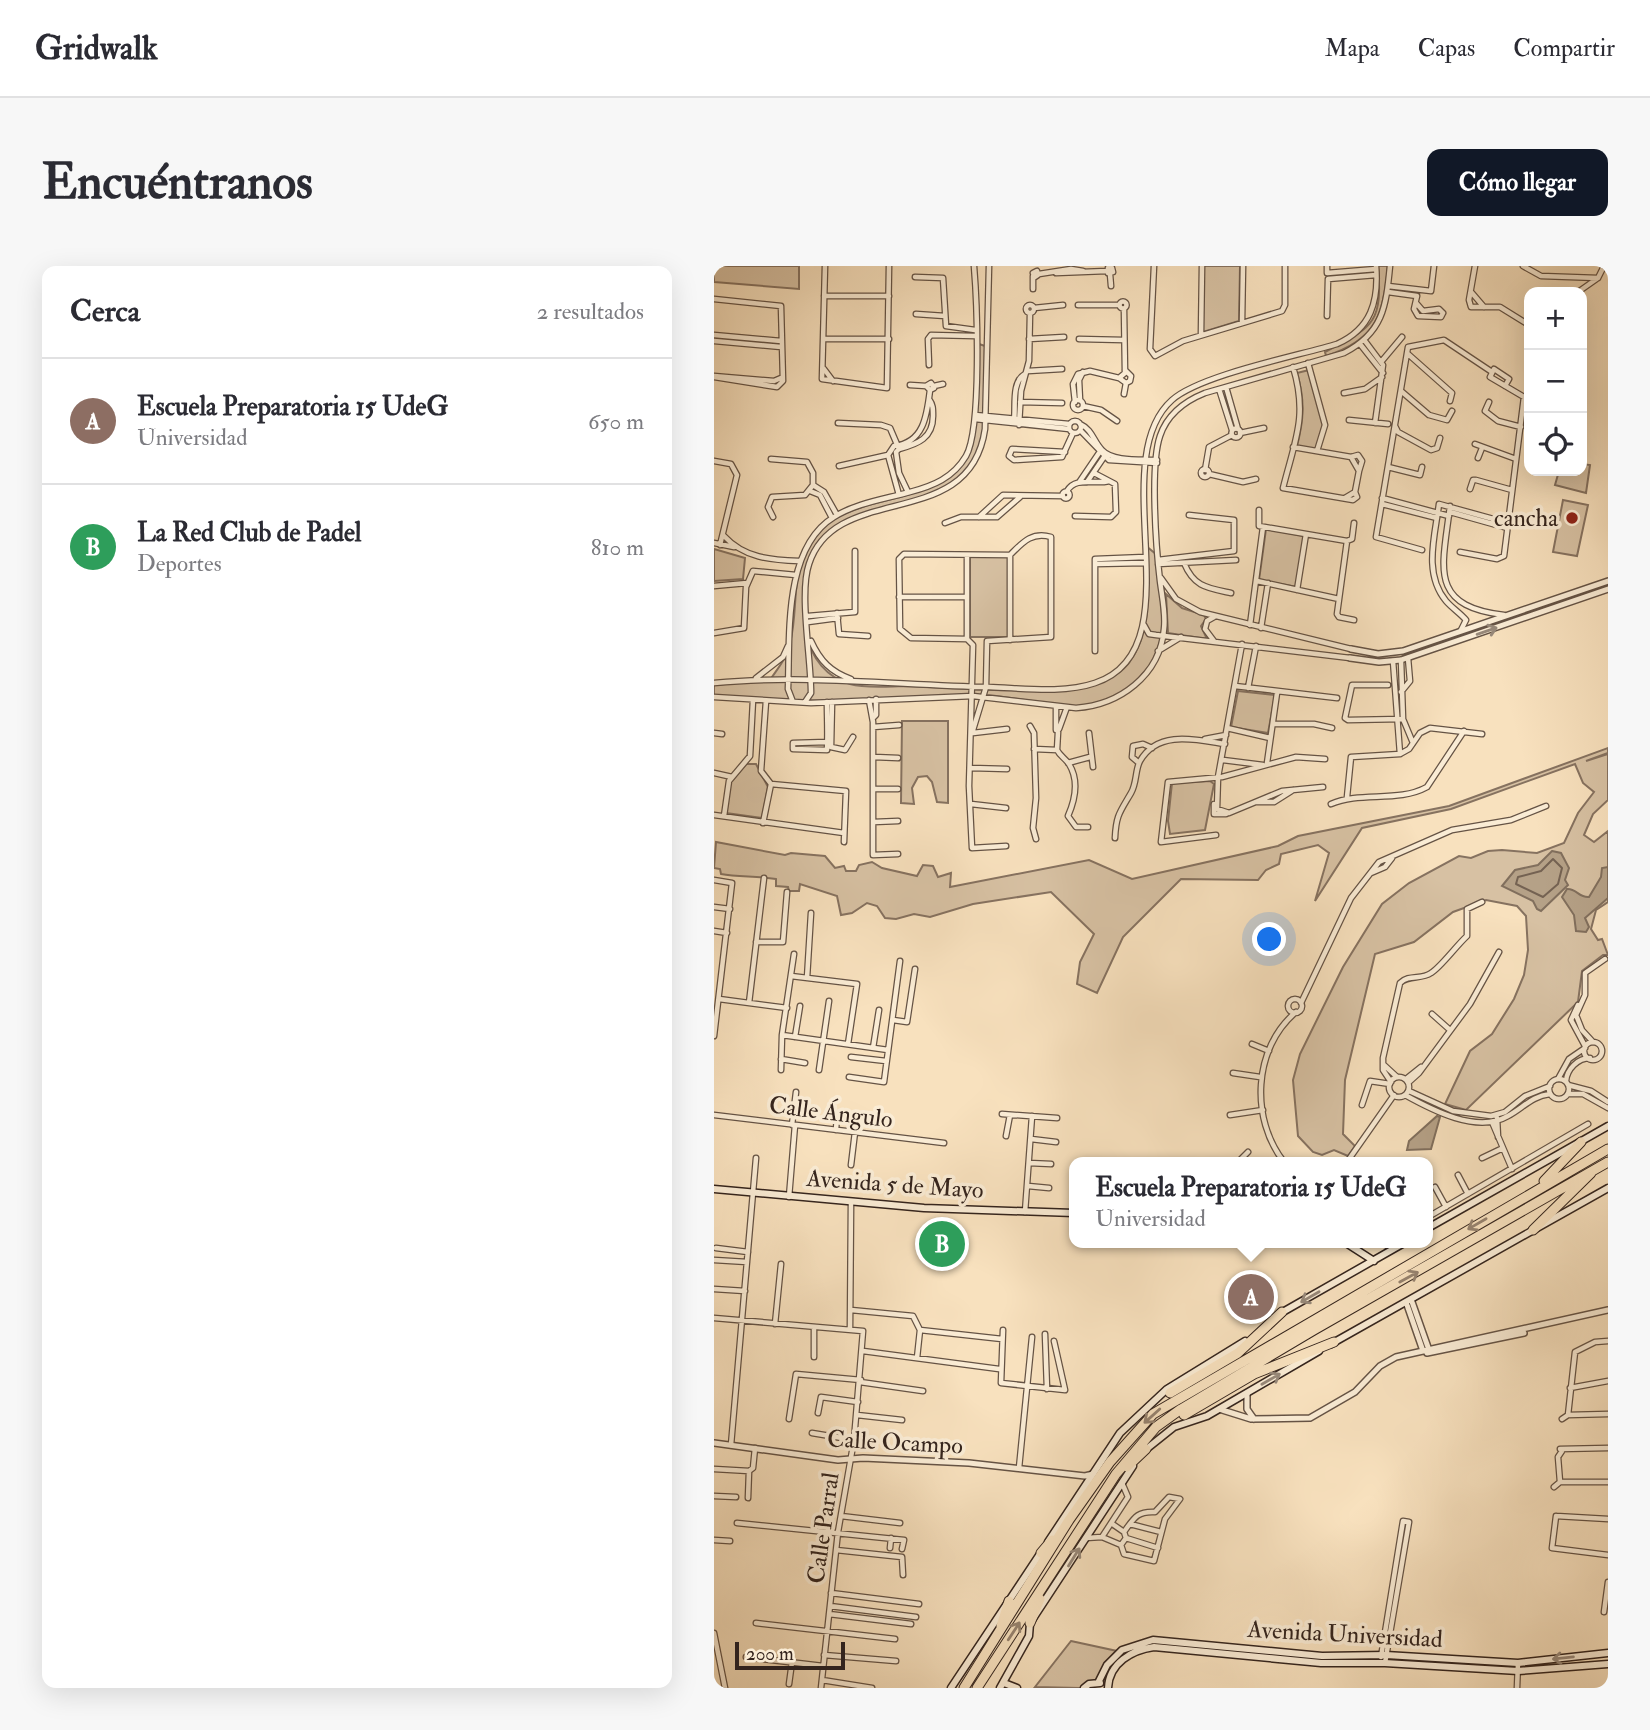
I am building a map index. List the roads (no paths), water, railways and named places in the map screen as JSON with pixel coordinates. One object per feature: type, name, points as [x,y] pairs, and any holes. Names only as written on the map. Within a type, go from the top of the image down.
[{"type":"highway","points":[[1536,1190],[1581,1142]]},
{"type":"highway","points":[[964,1688],[1069,1520],[1118,1452],[1164,1405],[1608,1149]]},
{"type":"highway","points":[[976,1688],[1105,1492],[1144,1439],[1181,1409],[1608,1162]]},
{"type":"highway","points":[[1533,1230],[1588,1180],[1593,1170]]},
{"type":"highway","points":[[1170,1393],[1238,1353],[1282,1312]]},
{"type":"highway","points":[[1184,1415],[1254,1374],[1334,1342]]},
{"type":"highway","points":[[1105,1492],[1146,1449]]},
{"type":"highway","points":[[1041,1553],[1069,1520]]},
{"type":"highway","points":[[1030,1623],[1045,1584]]},
{"type":"highway","points":[[996,1640],[1009,1601]]},
{"type":"main road","points":[[1433,1225],[1608,1126]]},
{"type":"main road","points":[[1017,1688],[1002,1686],[1029,1636],[1030,1623],[1146,1449],[1174,1427],[1219,1409],[1608,1188]]},
{"type":"main road","name":"Avenida 5 de Mayo","points":[[714,1189],[851,1202],[1069,1213]]},
{"type":"main road","points":[[1354,1248],[1374,1261]]},
{"type":"main road","points":[[951,1688],[1120,1433],[1167,1389],[1235,1349],[1265,1322],[1396,1248]]},
{"type":"main road","name":"Avenida Universidad","points":[[1098,1683],[1107,1665],[1122,1650],[1146,1641],[1322,1656],[1518,1667],[1608,1664]]},
{"type":"main road","name":"Avenida Universidad","points":[[1108,1688],[1108,1680],[1117,1664],[1133,1653],[1154,1647],[1321,1663],[1383,1659]]},
{"type":"main road","name":"Avenida Universidad","points":[[1518,1667],[1608,1653]]},
{"type":"main road","points":[[1084,1688],[1098,1683],[1108,1688]]},
{"type":"street","points":[[825,266],[824,369],[833,381],[878,386],[888,376],[889,266]]},
{"type":"street","points":[[793,702],[789,679],[796,577],[800,558],[815,533],[834,517],[869,503],[930,486],[957,468],[970,447],[975,417],[974,266]]},
{"type":"street","points":[[805,703],[811,692],[806,581],[811,558],[830,532],[845,523],[931,497],[957,482],[979,451],[985,419],[989,266]]},
{"type":"street","points":[[1154,266],[1152,345],[1161,351],[1201,335],[1283,309],[1285,266]]},
{"type":"street","points":[[1201,335],[1202,266]]},
{"type":"street","points":[[1242,266],[1242,323]]},
{"type":"street","points":[[1327,266],[1327,274],[1376,270]]},
{"type":"street","points":[[714,697],[805,703],[982,696],[1090,708],[1121,696],[1144,677],[1163,636],[1155,533],[1160,435],[1169,419],[1194,398],[1324,358],[1362,343],[1380,319],[1388,289],[1390,266]]},
{"type":"street","points":[[1388,289],[1432,291],[1434,266]]},
{"type":"street","points":[[1475,266],[1469,300],[1471,307],[1500,307],[1524,322]]},
{"type":"street","points":[[1523,266],[1539,275],[1598,278]]},
{"type":"street","points":[[1586,287],[1598,278],[1604,266]]},
{"type":"street","points":[[1033,289],[1035,272],[1056,273],[1079,269],[1084,272],[1110,269],[1111,286]]},
{"type":"street","points":[[1327,316],[1328,279],[1376,270]]},
{"type":"street","points":[[714,683],[811,679],[972,687],[1080,687],[1095,683],[1120,670],[1139,644],[1143,624],[1147,461],[1152,429],[1170,402],[1192,387],[1346,340],[1364,325],[1376,301],[1376,270]]},
{"type":"street","points":[[915,277],[943,278],[945,316],[949,329],[986,341]]},
{"type":"street","points":[[1579,287],[1580,277]]},
{"type":"street","points":[[1388,289],[1415,295],[1417,304],[1423,311],[1439,309],[1443,315],[1418,316],[1414,309],[1417,304]]},
{"type":"street","points":[[1472,293],[1484,307]]},
{"type":"street","points":[[824,296],[889,296]]},
{"type":"street","points":[[714,299],[781,306],[781,378],[775,383],[714,377]]},
{"type":"street","points":[[1017,422],[1018,402],[1026,372],[1030,313],[1034,308],[1063,305]]},
{"type":"street","points":[[1078,305],[1122,307],[1122,375],[1126,383]]},
{"type":"street","points":[[916,314],[945,316]]},
{"type":"street","points":[[714,335],[781,344]]},
{"type":"street","points":[[929,365],[928,339],[931,335],[975,336]]},
{"type":"street","points":[[1029,339],[1064,337]]},
{"type":"street","points":[[1381,362],[1402,337]]},
{"type":"street","points":[[824,338],[888,339]]},
{"type":"street","points":[[1079,339],[1124,340]]},
{"type":"street","points":[[714,341],[738,340]]},
{"type":"street","points":[[1422,550],[1376,537],[1407,354],[1412,344],[1444,340],[1492,372]]},
{"type":"street","points":[[1362,343],[1381,362],[1383,375],[1376,423]]},
{"type":"street","points":[[1362,343],[1383,375]]},
{"type":"street","points":[[1320,349],[1324,358]]},
{"type":"street","points":[[1407,354],[1452,393],[1450,401]]},
{"type":"street","points":[[1308,363],[1325,425],[1317,451]]},
{"type":"street","points":[[1293,367],[1301,395],[1301,416],[1293,447],[1283,488],[1355,500],[1361,457],[1293,447]]},
{"type":"street","points":[[1026,372],[1062,369]]},
{"type":"street","points":[[1492,372],[1494,369],[1509,379],[1505,386]]},
{"type":"street","points":[[1249,370],[1252,380]]},
{"type":"street","points":[[1066,452],[1018,448],[1012,449],[1009,456],[1014,460],[1056,458],[1066,452],[1075,426],[1079,380],[1084,372],[1131,377],[1126,383],[1124,394]]},
{"type":"street","points":[[1460,552],[1503,558],[1524,397],[1490,377],[1492,372]]},
{"type":"street","points":[[1369,387],[1383,375]]},
{"type":"street","points":[[910,385],[930,387],[943,384]]},
{"type":"street","points":[[839,466],[888,455],[897,447],[910,443],[921,430],[930,387]]},
{"type":"street","points":[[1226,387],[1235,432]]},
{"type":"street","points":[[1344,393],[1369,387],[1381,389]]},
{"type":"street","points":[[1219,389],[1235,432]]},
{"type":"street","points":[[1401,391],[1429,415],[1447,420],[1452,411]]},
{"type":"street","points":[[897,447],[916,445],[929,434],[933,420],[932,403],[929,399]]},
{"type":"street","points":[[1018,402],[1062,403]]},
{"type":"street","points":[[1489,402],[1485,411],[1491,417],[1521,428]]},
{"type":"street","points":[[1078,405],[1101,410],[1117,421]]},
{"type":"street","points":[[975,417],[1090,429],[1100,448],[1109,455],[1147,461]]},
{"type":"street","points":[[1349,420],[1388,424]]},
{"type":"street","points":[[838,424],[881,425],[890,428],[897,447],[899,473],[908,492]]},
{"type":"street","points":[[1395,425],[1398,432],[1432,450],[1437,448],[1440,438]]},
{"type":"street","points":[[1075,426],[1102,455],[1119,463],[1157,461]]},
{"type":"street","points":[[1256,480],[1243,482],[1207,472],[1209,447],[1235,432],[1264,428]]},
{"type":"street","points":[[1391,445],[1398,432]]},
{"type":"street","points":[[1475,444],[1517,459]]},
{"type":"street","points":[[1478,458],[1482,448]]},
{"type":"street","points":[[888,455],[899,495]]},
{"type":"street","points":[[1086,482],[1102,455]]},
{"type":"street","points":[[771,459],[807,463],[813,473],[812,488],[805,495],[772,497],[768,507],[773,517]]},
{"type":"street","points":[[714,461],[731,464],[737,475],[723,535],[717,544],[738,548]]},
{"type":"street","points":[[1388,467],[1414,476],[1420,475],[1422,467]]},
{"type":"street","points":[[1075,516],[1114,515],[1116,488],[1095,468]]},
{"type":"street","points":[[979,517],[1001,496],[1069,497],[1067,491],[1071,485],[1095,468]]},
{"type":"street","points":[[1470,489],[1473,480],[1476,480],[1512,490]]},
{"type":"street","points":[[1080,481],[1108,481]]},
{"type":"street","points":[[812,488],[824,492],[834,517]]},
{"type":"street","points":[[945,523],[961,517],[997,517],[1020,497]]},
{"type":"street","points":[[1382,501],[1437,516],[1450,511]]},
{"type":"street","points":[[869,503],[871,513]]},
{"type":"street","points":[[1461,630],[1466,620],[1446,602],[1435,585],[1432,560],[1439,504],[1450,511],[1508,525]]},
{"type":"street","points":[[1259,510],[1258,525],[1347,541],[1352,539],[1354,523]]},
{"type":"street","points":[[1450,511],[1444,561],[1445,580],[1460,603],[1476,611],[1505,615]]},
{"type":"street","points":[[1158,562],[1234,551],[1234,520],[1189,515]]},
{"type":"street","points":[[1250,625],[1264,527]]},
{"type":"street","points":[[1146,533],[1155,533]]},
{"type":"street","points":[[1297,590],[1306,534]]},
{"type":"street","points":[[723,535],[754,557],[784,561],[811,558]]},
{"type":"street","points":[[973,731],[970,724],[974,645],[967,639],[911,638],[906,635],[898,625],[901,556],[1010,555],[1031,536],[1051,537],[1051,637],[988,640],[986,687],[973,731],[972,848],[1006,846]]},
{"type":"street","points":[[1347,541],[1338,616],[1354,620]]},
{"type":"street","points":[[1433,547],[1445,548]]},
{"type":"street","points":[[808,619],[855,612],[855,551]]},
{"type":"street","points":[[967,555],[967,639]]},
{"type":"street","points":[[1010,555],[1010,640]]},
{"type":"street","points":[[1158,562],[1236,559]]},
{"type":"street","points":[[1095,651],[1095,561],[1145,560]]},
{"type":"street","points":[[1432,560],[1444,561]]},
{"type":"street","points":[[783,573],[784,561]]},
{"type":"street","points":[[1184,563],[1191,578],[1200,586],[1231,593]]},
{"type":"street","points":[[714,633],[744,628],[747,583],[753,571],[783,573],[806,581]]},
{"type":"street","points":[[1159,575],[1183,604],[1215,616],[1371,653],[1403,651],[1608,581]]},
{"type":"street","points":[[1257,581],[1339,599]]},
{"type":"street","points":[[714,586],[747,583]]},
{"type":"street","points":[[1261,628],[1268,583]]},
{"type":"street","points":[[1143,624],[1149,634],[1332,654],[1370,661],[1392,661],[1608,589]]},
{"type":"street","points":[[899,597],[967,597]]},
{"type":"street","points":[[1252,614],[1263,616]]},
{"type":"street","points":[[837,615],[839,634],[868,636]]},
{"type":"street","points":[[1214,641],[1205,629],[1208,621],[1215,616]]},
{"type":"street","points":[[1000,640],[1010,629]]},
{"type":"street","points":[[1451,633],[1450,638],[1455,642]]},
{"type":"street","points":[[809,636],[817,655],[834,673],[855,681]]},
{"type":"street","points":[[1158,651],[1181,638]]},
{"type":"street","points":[[753,680],[768,672],[783,657],[790,642]]},
{"type":"street","points":[[1242,644],[1218,777],[1215,811],[1230,813],[1293,790],[1322,787]]},
{"type":"street","points":[[1248,688],[1256,646]]},
{"type":"street","points":[[1332,654],[1333,646]]},
{"type":"street","points":[[1352,658],[1354,650]]},
{"type":"street","points":[[1370,661],[1371,653]]},
{"type":"street","points":[[1400,754],[1404,659]]},
{"type":"street","points":[[1396,696],[1410,681],[1404,659]]},
{"type":"street","points":[[1392,661],[1400,719],[1414,744]]},
{"type":"street","points":[[973,675],[986,675]]},
{"type":"street","points":[[1388,685],[1352,685],[1345,718],[1400,719]]},
{"type":"street","points":[[1235,686],[1337,698]]},
{"type":"street","points":[[1266,764],[1278,693]]},
{"type":"street","points":[[873,718],[876,715],[876,699]]},
{"type":"street","points":[[723,816],[732,776],[750,756],[753,700]]},
{"type":"street","points":[[869,700],[873,718],[873,855],[898,854]]},
{"type":"street","points":[[766,701],[761,771],[771,784],[846,791],[844,842]]},
{"type":"street","points":[[830,702],[831,747],[845,750],[853,737]]},
{"type":"street","points":[[827,742],[793,743],[793,749],[827,750],[830,702]]},
{"type":"street","points":[[1056,706],[1060,715]]},
{"type":"street","points":[[1067,707],[1060,715],[1057,750],[1068,763],[1075,799],[1068,816],[1076,827],[1088,827]]},
{"type":"street","points":[[752,713],[765,715]]},
{"type":"street","points":[[873,727],[899,724]]},
{"type":"street","points":[[1273,724],[1314,724],[1332,728]]},
{"type":"street","points":[[1030,726],[1034,733],[1036,798],[1032,828],[1036,839]]},
{"type":"street","points":[[1409,735],[1430,728],[1482,734]]},
{"type":"street","points":[[973,731],[1007,729]]},
{"type":"street","points":[[1331,804],[1347,797],[1388,795],[1427,788],[1464,730]]},
{"type":"street","points":[[1205,739],[1227,732],[1270,738]]},
{"type":"street","points":[[714,733],[722,734]]},
{"type":"street","points":[[1089,733],[1093,767]]},
{"type":"street","points":[[1347,797],[1352,757],[1400,754],[1414,744],[1420,733]]},
{"type":"street","points":[[1115,838],[1116,816],[1132,792],[1139,762],[1152,748],[1184,737],[1225,744]]},
{"type":"street","points":[[1139,762],[1132,757],[1133,746],[1143,744],[1152,748]]},
{"type":"street","points":[[1401,745],[1409,749]]},
{"type":"street","points":[[1033,749],[1057,750]]},
{"type":"street","points":[[1268,753],[1275,760]]},
{"type":"street","points":[[874,757],[898,758]]},
{"type":"street","points":[[1068,763],[1090,757]]},
{"type":"street","points":[[1216,835],[1161,842],[1166,785],[1170,781],[1251,771],[1275,760],[1296,757],[1325,759]]},
{"type":"street","points":[[1223,760],[1266,764]]},
{"type":"street","points":[[971,768],[1007,769]]},
{"type":"street","points":[[714,773],[732,776]]},
{"type":"street","points":[[763,823],[771,784]]},
{"type":"street","points":[[874,789],[898,789]]},
{"type":"street","points":[[971,804],[1006,808]]},
{"type":"street","points":[[1287,1019],[1301,1009],[1304,992],[1351,898],[1379,862],[1451,830],[1511,820],[1546,806]]},
{"type":"street","points":[[714,815],[844,833]]},
{"type":"street","points":[[874,822],[898,821]]},
{"type":"street","points":[[749,1003],[764,878]]},
{"type":"street","points":[[714,880],[732,883],[714,1035]]},
{"type":"street","points":[[757,942],[783,942],[788,892]]},
{"type":"street","points":[[1394,1095],[1382,1058],[1400,984],[1405,979],[1430,974],[1467,936],[1467,909],[1482,902]]},
{"type":"street","points":[[714,906],[730,909]]},
{"type":"street","points":[[807,978],[811,913]]},
{"type":"street","points":[[714,931],[727,933]]},
{"type":"street","points":[[1407,1093],[1407,1080],[1422,1067],[1450,1030],[1487,978],[1499,951]]},
{"type":"street","points":[[781,1070],[782,1035],[794,954]]},
{"type":"street","points":[[1590,1058],[1575,1023],[1576,1015],[1582,1002],[1585,973],[1605,959]]},
{"type":"street","points":[[849,1077],[884,1082],[900,961]]},
{"type":"street","points":[[893,1020],[907,1022],[915,970]]},
{"type":"street","points":[[791,976],[857,984],[848,1044]]},
{"type":"street","points":[[1281,1157],[1273,1145],[1263,1110],[1260,1077],[1269,1051],[1287,1019],[1289,1008],[1294,999],[1304,992]]},
{"type":"street","points":[[719,999],[787,1009]]},
{"type":"street","points":[[1294,999],[1301,1003]]},
{"type":"street","points":[[819,1070],[829,1001]]},
{"type":"street","points":[[795,1037],[800,1006]]},
{"type":"street","points":[[1289,1008],[1296,1013]]},
{"type":"street","points":[[873,1048],[879,1010]]},
{"type":"street","points":[[1432,1014],[1450,1030]]},
{"type":"street","points":[[1575,1023],[1593,1042],[1608,1045]]},
{"type":"street","points":[[782,1035],[888,1050]]},
{"type":"street","points":[[1494,1118],[1525,1096],[1550,1086],[1559,1079],[1569,1059],[1593,1042]]},
{"type":"street","points":[[1252,1044],[1269,1051]]},
{"type":"street","points":[[1600,1045],[1601,1054]]},
{"type":"street","points":[[1569,1094],[1567,1074],[1576,1064],[1608,1052]]},
{"type":"street","points":[[851,1056],[886,1061]]},
{"type":"street","points":[[780,1059],[805,1063]]},
{"type":"street","points":[[1384,1065],[1397,1077],[1407,1080]]},
{"type":"street","points":[[1233,1073],[1260,1077]]},
{"type":"street","points":[[1363,1105],[1370,1081],[1390,1083],[1397,1077]]},
{"type":"street","points":[[1559,1079],[1591,1091],[1608,1102]]},
{"type":"street","points":[[1550,1086],[1550,1094],[1557,1100],[1569,1094],[1583,1094],[1608,1108]]},
{"type":"street","points":[[789,1197],[796,1092]]},
{"type":"street","points":[[1351,1157],[1394,1095],[1407,1093],[1453,1111],[1494,1118],[1550,1094]]},
{"type":"street","points":[[1230,1115],[1263,1110]]},
{"type":"street","points":[[1002,1114],[1057,1118]]},
{"type":"street","name":"Calle Ángulo","points":[[714,1115],[944,1143]]},
{"type":"street","points":[[836,1130],[837,1115]]},
{"type":"street","points":[[1006,1136],[1010,1115]]},
{"type":"street","points":[[1026,1212],[1032,1116]]},
{"type":"street","points":[[1494,1118],[1498,1137],[1512,1169]]},
{"type":"street","points":[[1433,1214],[1588,1124]]},
{"type":"street","points":[[851,1165],[855,1132]]},
{"type":"street","points":[[1031,1139],[1056,1142]]},
{"type":"street","points":[[1482,1158],[1503,1148]]},
{"type":"street","points":[[1243,1157],[1248,1152]]},
{"type":"street","points":[[732,1445],[755,1158]]},
{"type":"street","points":[[1029,1163],[1051,1164]]},
{"type":"street","points":[[1458,1175],[1468,1194]]},
{"type":"street","points":[[1027,1186],[1049,1188]]},
{"type":"street","points":[[1435,1187],[1446,1207]]},
{"type":"street","points":[[714,1318],[850,1330],[851,1202]]},
{"type":"street","points":[[716,1248],[747,1252]]},
{"type":"street","points":[[714,1260],[747,1262]]},
{"type":"street","points":[[775,1324],[781,1264]]},
{"type":"street","points":[[714,1289],[745,1291]]},
{"type":"street","points":[[1409,1300],[1426,1352]]},
{"type":"street","points":[[850,1310],[908,1314],[918,1320],[920,1330],[917,1358]]},
{"type":"street","points":[[1219,1409],[1254,1419],[1310,1418],[1355,1392],[1380,1366],[1407,1355],[1504,1336],[1608,1310]]},
{"type":"street","points":[[814,1327],[814,1357]]},
{"type":"street","name":"Calle Parral","points":[[821,1688],[838,1532],[861,1381],[863,1331],[850,1330]]},
{"type":"street","points":[[920,1330],[1002,1339]]},
{"type":"street","points":[[1003,1330],[999,1369],[1001,1383],[1066,1390],[1054,1341]]},
{"type":"street","points":[[1045,1334],[1047,1389]]},
{"type":"street","points":[[1019,1468],[1032,1337]]},
{"type":"street","points":[[1568,1415],[1575,1352],[1595,1342],[1608,1340]]},
{"type":"street","points":[[863,1351],[999,1369]]},
{"type":"street","points":[[789,1419],[796,1374],[923,1391]]},
{"type":"street","points":[[1572,1374],[1586,1384]]},
{"type":"street","points":[[1570,1388],[1608,1381]]},
{"type":"street","points":[[1248,1393],[1247,1409],[1254,1419]]},
{"type":"street","points":[[818,1413],[822,1397],[858,1402]]},
{"type":"street","points":[[1562,1419],[1568,1415],[1608,1414]]},
{"type":"street","points":[[857,1415],[902,1420]]},
{"type":"street","points":[[812,1433],[854,1440]]},
{"type":"street","name":"Calle Ocampo","points":[[714,1443],[851,1459],[969,1463],[1093,1474]]},
{"type":"street","points":[[748,1498],[749,1471],[753,1468],[755,1448]]},
{"type":"street","points":[[1560,1482],[1558,1457],[1561,1450],[1608,1448]]},
{"type":"street","points":[[714,1469],[749,1471]]},
{"type":"street","points":[[1075,1474],[1083,1478],[1086,1485]]},
{"type":"street","points":[[1102,1537],[1128,1497],[1122,1482]]},
{"type":"street","points":[[1554,1487],[1560,1482],[1608,1482]]},
{"type":"street","points":[[714,1496],[736,1497]]},
{"type":"street","points":[[1155,1512],[1169,1497],[1180,1499],[1165,1520],[1156,1559],[1151,1562],[1124,1554],[1121,1545],[1125,1535],[1130,1524],[1142,1511],[1155,1512],[1165,1520]]},
{"type":"street","points":[[1608,1519],[1555,1515],[1551,1549],[1608,1555]]},
{"type":"street","points":[[841,1516],[900,1523]]},
{"type":"street","points":[[1383,1659],[1406,1522]]},
{"type":"street","points":[[737,1523],[904,1540],[902,1549]]},
{"type":"street","points":[[1111,1523],[1125,1535],[1158,1548]]},
{"type":"street","points":[[1130,1524],[1161,1532]]},
{"type":"street","points":[[1086,1538],[1102,1537],[1121,1545]]},
{"type":"street","points":[[890,1548],[891,1538]]},
{"type":"street","points":[[714,1540],[730,1541]]},
{"type":"street","points":[[836,1550],[902,1557],[903,1575]]},
{"type":"street","points":[[1604,1612],[1608,1581]]},
{"type":"street","points":[[831,1593],[919,1604]]},
{"type":"street","points":[[830,1606],[916,1617]]},
{"type":"street","points":[[829,1614],[911,1624]]},
{"type":"street","points":[[756,1623],[895,1639]]},
{"type":"street","points":[[714,1633],[725,1688]]},
{"type":"street","points":[[824,1655],[896,1661]]},
{"type":"street","points":[[746,1657],[823,1666]]},
{"type":"street","points":[[789,1684],[792,1662]]},
{"type":"street","points":[[1517,1688],[1518,1667]]},
{"type":"street","points":[[821,1680],[872,1688]]},
{"type":"water","points":[[1552,851],[1561,853],[1569,868],[1565,880],[1568,885],[1541,911],[1533,901],[1502,886],[1515,870],[1538,865]]},
{"type":"water","points":[[1608,867],[1608,898],[1585,918],[1589,927],[1586,932],[1576,931],[1574,915],[1562,897],[1567,889],[1589,897],[1601,877],[1602,868]]},
{"type":"water","points":[[1437,1116],[1440,1117],[1431,1149],[1407,1150],[1409,1141]]},
{"type":"place","name":"cancha","points":[[1572,518]]},
{"type":"place","name":"La Red Club de Padel","points":[[942,1244]]},
{"type":"place","name":"Escuela Preparatoria 15 UdeG","points":[[1251,1297]]}]
